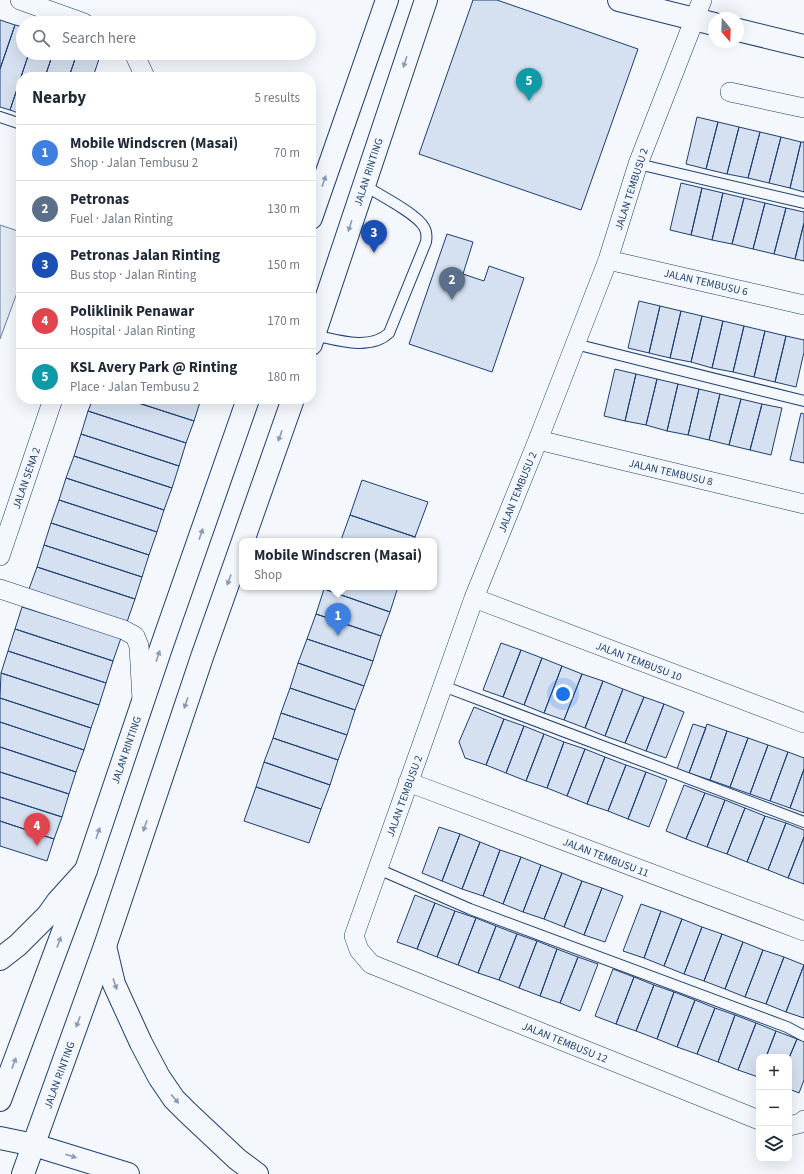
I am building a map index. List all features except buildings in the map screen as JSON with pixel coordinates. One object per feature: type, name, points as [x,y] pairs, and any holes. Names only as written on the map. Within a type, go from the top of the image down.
[{"type":"main road","name":"JALAN RINTING","points":[[316,328],[426,0]]},
{"type":"main road","points":[[417,25],[438,0]]},
{"type":"main road","points":[[619,0],[704,14]]},
{"type":"main road","points":[[316,203],[381,6]]},
{"type":"main road","points":[[744,31],[804,46]]},
{"type":"main road","name":"JALAN RINTING","points":[[0,1100],[86,870],[142,703],[246,404]]},
{"type":"main road","name":"JALAN RINTING","points":[[243,538],[291,404]]},
{"type":"main road","name":"JALAN RINTING","points":[[24,1170],[105,946],[239,551]]},
{"type":"main road","points":[[0,959],[18,945],[48,915],[58,901],[86,870]]},
{"type":"main road","points":[[105,946],[114,984],[159,1077],[174,1099],[187,1112],[237,1159],[257,1174]]},
{"type":"main road","points":[[0,1138],[34,1145],[128,1174]]},
{"type":"street","points":[[20,0],[65,16]]},
{"type":"street","name":"JALAN TEMBUSU 2","points":[[371,964],[359,950],[354,936],[474,598],[538,440],[608,260],[638,164],[704,14]]},
{"type":"street","points":[[137,60],[143,72]]},
{"type":"street","points":[[730,92],[804,108]]},
{"type":"street","name":"JALAN TEMBUSU 6","points":[[608,260],[804,305]]},
{"type":"street","name":"JALAN SENA 2","points":[[0,556],[51,404]]},
{"type":"street","name":"JALAN TEMBUSU 8","points":[[538,440],[804,504]]},
{"type":"street","points":[[0,589],[124,630],[135,636],[139,646],[142,703]]},
{"type":"street","name":"JALAN TEMBUSU 10","points":[[474,598],[804,723]]},
{"type":"street","name":"JALAN TEMBUSU 11","points":[[408,782],[804,931]]},
{"type":"street","name":"JALAN TEMBUSU 12","points":[[371,964],[756,1119]]},
{"type":"street","points":[[792,1125],[801,1123],[804,1120]]},
{"type":"lane","points":[[0,117],[16,122]]},
{"type":"lane","points":[[638,164],[804,203]]},
{"type":"lane","points":[[316,340],[372,342],[386,336],[389,333],[426,242],[427,232],[419,220],[364,185]]},
{"type":"lane","points":[[575,344],[804,401]]},
{"type":"lane","points":[[442,686],[804,822]]},
{"type":"lane","points":[[378,869],[470,909],[787,1027],[804,1036]]},
{"type":"shaded area","points":[[0,225],[16,230],[16,296],[0,339]]},
{"type":"place","name":"KSL Avery Park @ Rinting","points":[[529,101]]},
{"type":"place","name":"Petronas Jalan Rinting","points":[[374,253]]},
{"type":"place","name":"Petronas","points":[[452,300]]},
{"type":"place","name":"Mobile Windscren (Masai)","points":[[338,636]]},
{"type":"place","name":"Poliklinik Penawar","points":[[37,846]]}]
